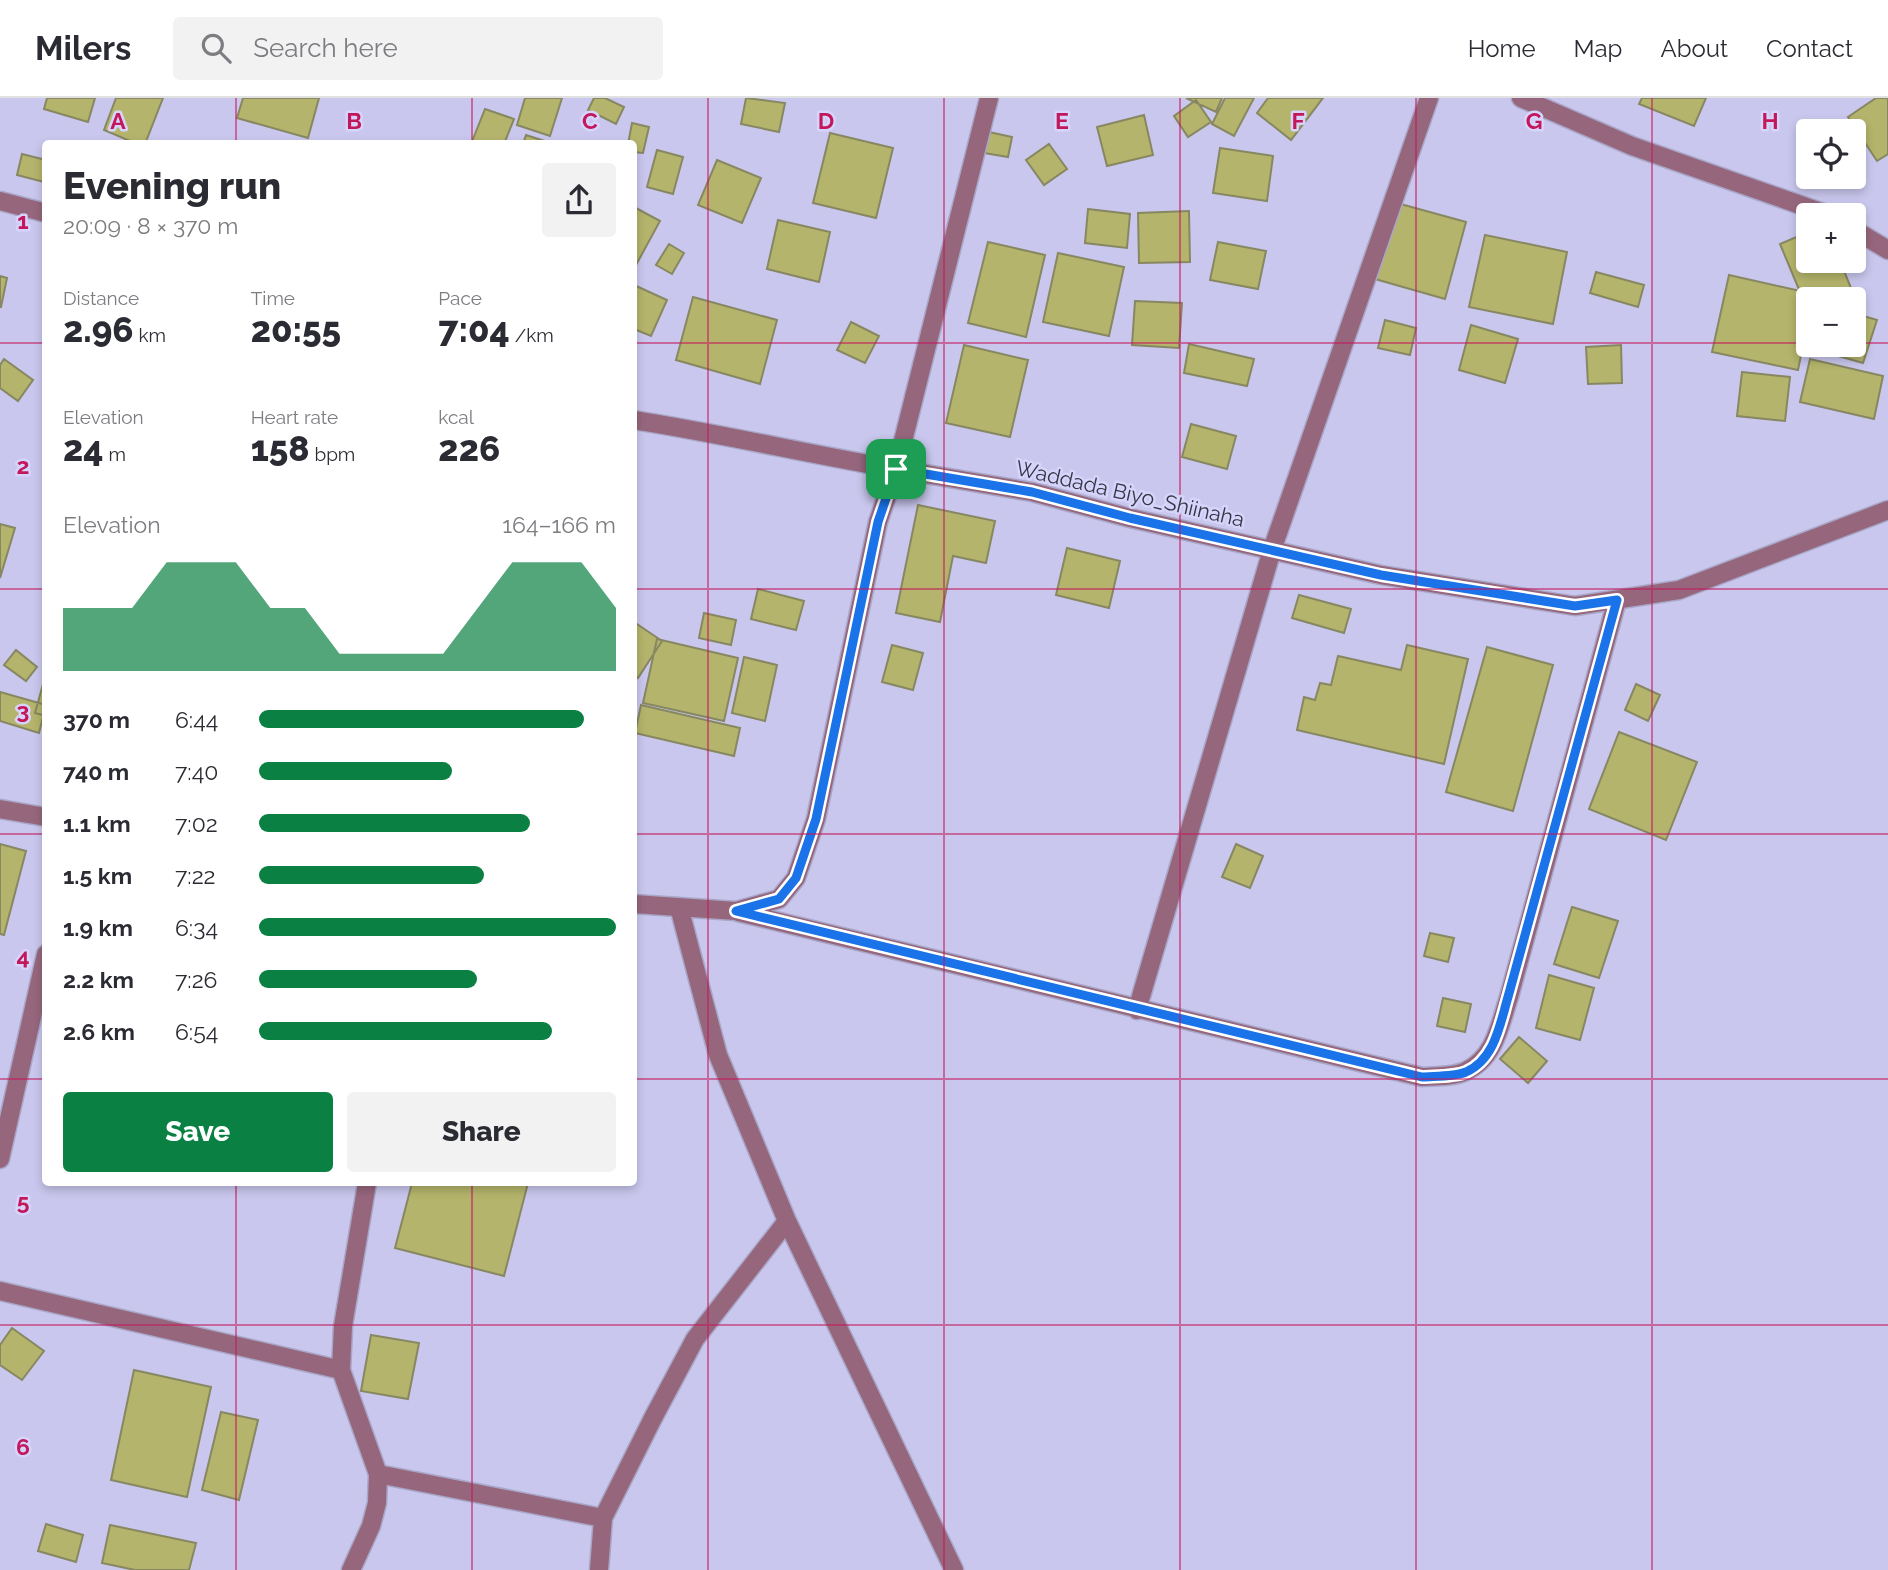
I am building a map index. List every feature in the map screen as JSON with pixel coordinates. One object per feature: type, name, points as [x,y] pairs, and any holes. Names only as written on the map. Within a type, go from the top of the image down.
[{"type":"street","points":[[736,911],[779,899],[796,878],[816,819],[878,522],[896,469],[989,98]]},
{"type":"street","points":[[1137,1010],[1272,550],[1429,98]]},
{"type":"street","points":[[1521,98],[1632,146],[1796,203]]},
{"type":"street","points":[[0,201],[42,212]]},
{"type":"street","points":[[1866,237],[1888,250]]},
{"type":"street","name":"Waddada Biyo_Shiinaha","points":[[637,420],[725,434],[793,451],[1032,492],[1381,575],[1575,606],[1679,590],[1888,510]]},
{"type":"street","points":[[637,904],[736,911],[1422,1077],[1465,1072],[1484,1059],[1492,1046],[1508,997],[1617,600]]},
{"type":"street","points":[[0,809],[42,816]]},
{"type":"street","points":[[680,907],[718,1055],[787,1221],[954,1570]]},
{"type":"street","points":[[0,1158],[42,972]]},
{"type":"street","points":[[351,1570],[372,1526],[377,1503],[378,1474],[341,1370],[343,1326],[366,1186]]},
{"type":"street","points":[[599,1570],[603,1518],[695,1339],[787,1221]]},
{"type":"street","points":[[0,1291],[341,1370]]},
{"type":"street","points":[[378,1474],[603,1518]]},
{"type":"building","points":[[47,98],[95,98],[88,122],[44,109]]},
{"type":"building","points":[[116,98],[163,98],[147,140],[128,140],[104,130]]},
{"type":"building","points":[[243,98],[319,98],[308,138],[237,118]]},
{"type":"building","points":[[525,98],[562,98],[550,136],[517,125]]},
{"type":"building","points":[[594,98],[605,98],[624,107],[616,124],[588,110]]},
{"type":"building","points":[[746,98],[785,103],[779,132],[741,124]]},
{"type":"building","points":[[1186,98],[1222,98],[1216,112]]},
{"type":"building","points":[[1225,98],[1254,98],[1234,136],[1212,124]]},
{"type":"building","points":[[1268,98],[1323,98],[1291,140],[1257,113]]},
{"type":"building","points":[[1642,98],[1706,98],[1694,126],[1639,104]]},
{"type":"building","points":[[1876,98],[1888,98],[1888,154],[1877,161],[1866,144],[1866,119],[1848,117]]},
{"type":"building","points":[[1196,100],[1211,122],[1188,137],[1174,116]]},
{"type":"building","points":[[485,109],[514,119],[506,140],[473,140]]},
{"type":"building","points":[[1144,115],[1153,155],[1107,166],[1097,127]]},
{"type":"building","points":[[632,123],[649,127],[643,153],[637,152],[637,140],[629,140]]},
{"type":"building","points":[[989,132],[1012,137],[1008,157],[984,153]]},
{"type":"building","points":[[830,133],[893,148],[876,218],[813,203]]},
{"type":"building","points":[[526,135],[542,140],[524,140]]},
{"type":"building","points":[[1049,144],[1067,169],[1044,185],[1026,160]]},
{"type":"building","points":[[1220,148],[1273,156],[1267,201],[1213,193]]},
{"type":"building","points":[[657,150],[683,157],[673,194],[647,187]]},
{"type":"building","points":[[22,154],[42,159],[42,181],[17,175]]},
{"type":"building","points":[[717,160],[761,178],[742,223],[698,205]]},
{"type":"building","points":[[1397,203],[1466,222],[1445,299],[1375,279]]},
{"type":"building","points":[[637,209],[660,221],[637,263]]},
{"type":"building","points":[[1088,209],[1130,214],[1127,248],[1085,243]]},
{"type":"building","points":[[1189,211],[1190,262],[1139,263],[1138,213]]},
{"type":"building","points":[[778,220],[830,232],[819,282],[767,269]]},
{"type":"building","points":[[1485,235],[1567,252],[1553,324],[1469,307]]},
{"type":"building","points":[[1796,237],[1796,273],[1845,273],[1851,287],[1798,287],[1780,244]]},
{"type":"building","points":[[988,242],[1045,255],[1026,337],[968,323]]},
{"type":"building","points":[[1218,242],[1266,251],[1258,289],[1210,280]]},
{"type":"building","points":[[669,244],[684,253],[672,274],[656,265]]},
{"type":"building","points":[[1058,253],[1124,267],[1109,336],[1043,322]]},
{"type":"building","points":[[1596,272],[1644,285],[1638,307],[1590,293]]},
{"type":"building","points":[[1729,275],[1796,290],[1796,357],[1801,357],[1798,370],[1712,352]]},
{"type":"building","points":[[0,276],[7,278],[1,307],[0,307]]},
{"type":"building","points":[[637,286],[667,300],[651,336],[637,330]]},
{"type":"building","points":[[693,297],[777,320],[760,384],[676,360]]},
{"type":"building","points":[[1135,301],[1182,303],[1179,348],[1132,345]]},
{"type":"building","points":[[1866,317],[1877,320],[1866,354]]},
{"type":"building","points":[[1385,320],[1416,328],[1410,355],[1378,348]]},
{"type":"building","points":[[851,322],[879,336],[865,363],[837,350]]},
{"type":"building","points":[[1471,325],[1518,339],[1505,383],[1459,370]]},
{"type":"building","points":[[1189,344],[1254,359],[1247,386],[1184,373]]},
{"type":"building","points":[[964,345],[1028,360],[1010,437],[946,423]]},
{"type":"building","points":[[1621,345],[1622,383],[1588,384],[1586,347]]},
{"type":"building","points":[[1842,357],[1865,357],[1863,363]]},
{"type":"building","points":[[4,359],[33,380],[18,401],[0,388],[0,365]]},
{"type":"building","points":[[1810,359],[1883,376],[1874,419],[1800,402]]},
{"type":"building","points":[[1742,372],[1790,377],[1785,421],[1737,416]]},
{"type":"building","points":[[1191,424],[1236,436],[1227,469],[1182,457]]},
{"type":"building","points":[[918,505],[995,521],[986,563],[953,556],[940,622],[896,613]]},
{"type":"building","points":[[0,524],[15,528],[0,578]]},
{"type":"building","points":[[1067,548],[1120,561],[1109,608],[1056,595]]},
{"type":"building","points":[[758,589],[804,601],[796,630],[751,619]]},
{"type":"building","points":[[1299,595],[1351,609],[1344,633],[1292,618]]},
{"type":"building","points":[[704,613],[736,620],[731,645],[699,638]]},
{"type":"building","points":[[637,624],[662,641],[637,677]]},
{"type":"building","points":[[657,639],[738,658],[724,721],[643,703]]},
{"type":"building","points":[[892,645],[923,653],[913,690],[882,682]]},
{"type":"building","points":[[1407,645],[1468,659],[1444,764],[1297,730],[1304,697],[1315,700],[1320,683],[1331,685],[1338,656],[1401,670]]},
{"type":"building","points":[[1487,647],[1553,665],[1513,811],[1446,792]]},
{"type":"building","points":[[16,650],[37,667],[26,681],[4,665]]},
{"type":"building","points":[[744,657],[777,665],[765,721],[732,713]]},
{"type":"building","points":[[1636,684],[1660,695],[1648,721],[1625,710]]},
{"type":"building","points":[[42,688],[42,715],[35,713]]},
{"type":"building","points":[[0,692],[42,704],[39,733],[0,721]]},
{"type":"building","points":[[641,705],[740,728],[734,756],[637,733]]},
{"type":"building","points":[[1619,732],[1697,762],[1666,840],[1589,809]]},
{"type":"building","points":[[0,844],[26,851],[4,935],[0,934]]},
{"type":"building","points":[[1236,844],[1263,856],[1250,888],[1222,877]]},
{"type":"building","points":[[1572,907],[1618,921],[1599,978],[1554,964]]},
{"type":"building","points":[[1430,933],[1454,938],[1448,962],[1424,956]]},
{"type":"building","points":[[1549,975],[1594,988],[1580,1040],[1536,1028]]},
{"type":"building","points":[[1443,998],[1471,1004],[1465,1032],[1437,1026]]},
{"type":"building","points":[[1519,1037],[1547,1061],[1528,1083],[1500,1059]]},
{"type":"building","points":[[411,1186],[527,1186],[504,1276],[395,1248]]},
{"type":"building","points":[[12,1328],[44,1351],[22,1380],[0,1365],[0,1345]]},
{"type":"building","points":[[371,1335],[419,1343],[408,1399],[361,1391]]},
{"type":"building","points":[[134,1370],[211,1387],[187,1497],[111,1480]]},
{"type":"building","points":[[221,1412],[258,1420],[239,1500],[202,1490]]},
{"type":"building","points":[[46,1524],[83,1535],[76,1562],[38,1551]]},
{"type":"building","points":[[110,1525],[196,1543],[189,1570],[135,1570],[102,1563]]},
{"type":"route","points":[[896,469],[1032,492],[1130,518],[1381,575],[1575,606],[1617,600],[1508,997],[1492,1046],[1484,1059],[1465,1072],[1422,1077],[736,911],[779,899],[796,878],[816,819],[878,522],[896,469]]}]
